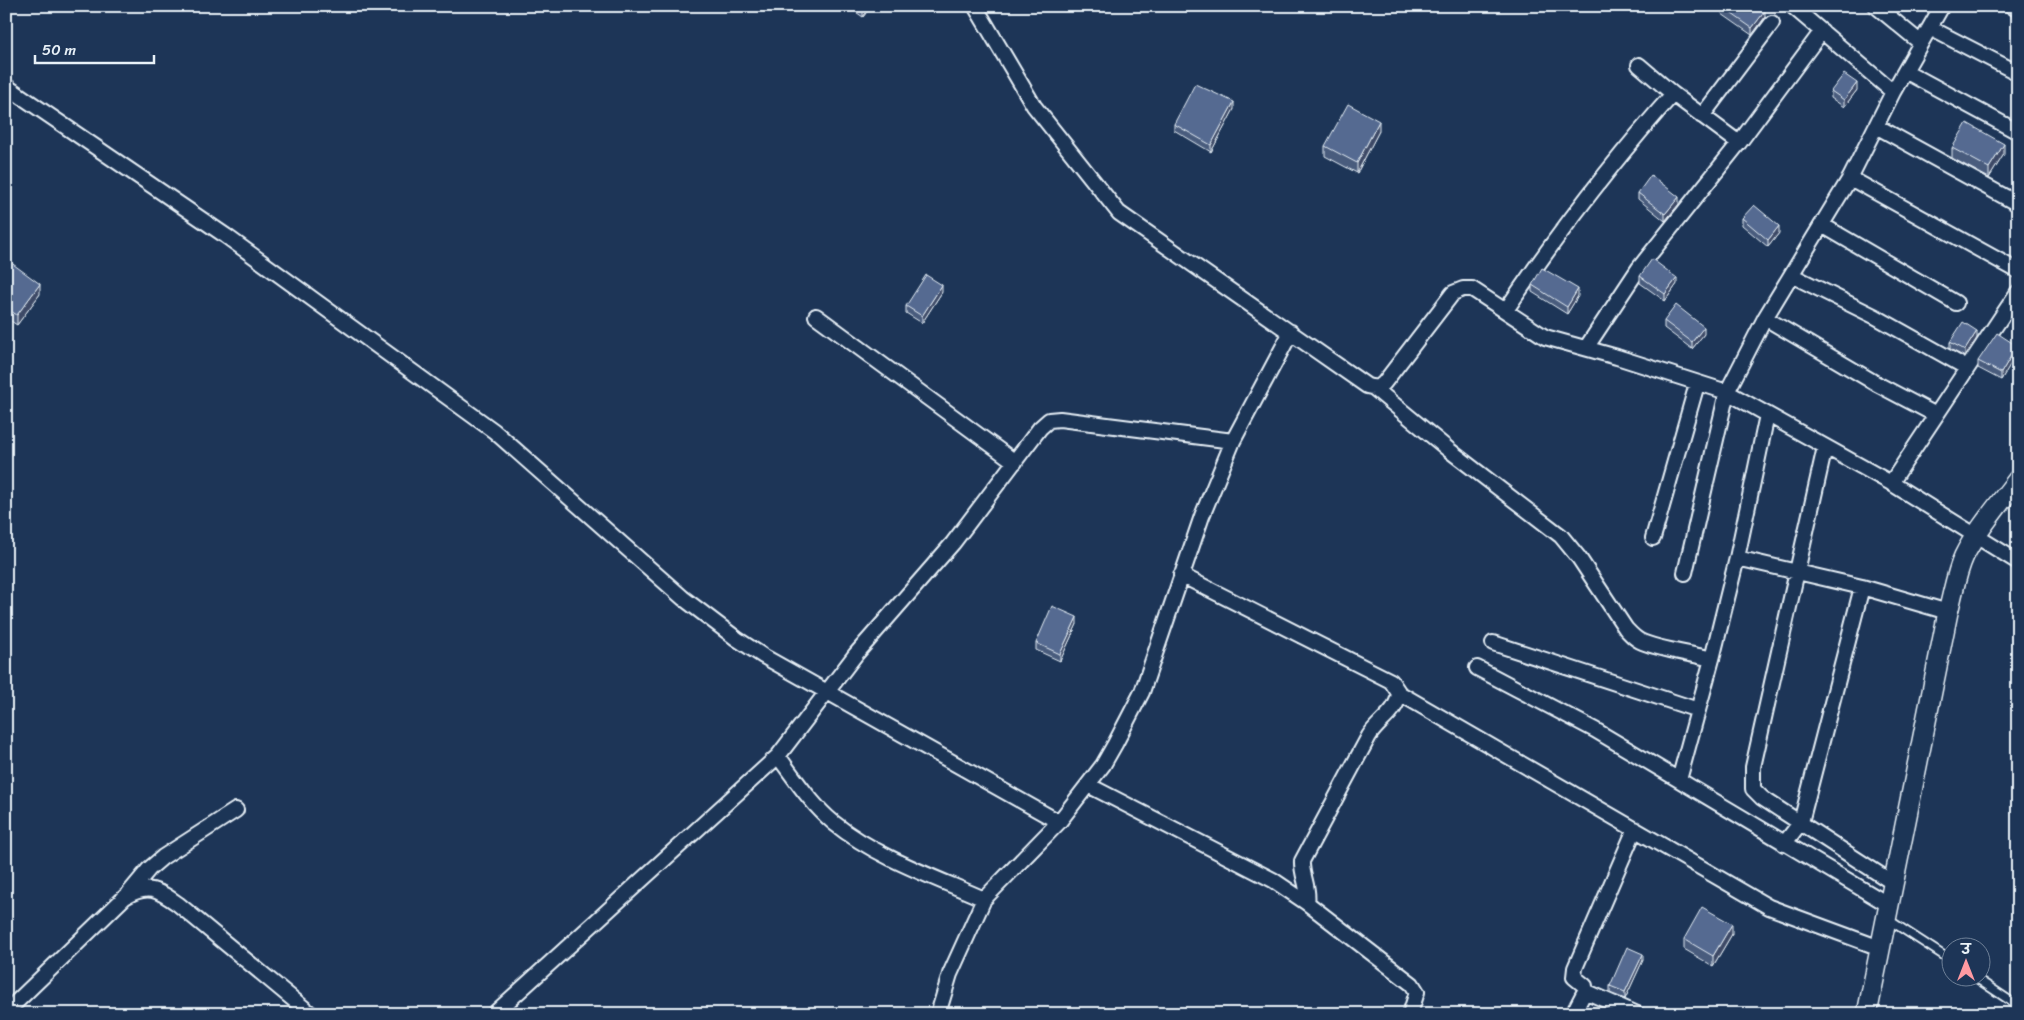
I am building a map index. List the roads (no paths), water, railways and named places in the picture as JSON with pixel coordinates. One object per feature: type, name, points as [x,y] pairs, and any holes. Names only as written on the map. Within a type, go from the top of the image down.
[{"type":"street","points":[[975,6],[1034,106],[1119,213],[1367,386],[1374,388],[1449,450],[1560,536],[1579,558],[1632,636],[1641,642],[1712,659]]},
{"type":"street","points":[[1792,6],[1893,92]]},
{"type":"street","points":[[1876,6],[1921,43]]},
{"type":"street","points":[[1685,573],[1727,392],[1765,318],[1850,178],[1893,92],[1942,6]]},
{"type":"street","points":[[2012,6],[2018,10]]},
{"type":"street","points":[[1702,116],[1772,23]]},
{"type":"street","points":[[1930,28],[2018,73]]},
{"type":"street","points":[[1586,348],[1639,268],[1739,143],[1822,31]]},
{"type":"street","points":[[1639,65],[1673,94],[1739,143]]},
{"type":"street","points":[[1905,71],[2018,132]]},
{"type":"street","points":[[6,86],[226,236],[494,431],[682,598],[729,634],[763,656],[1058,822]]},
{"type":"street","points":[[1506,310],[1551,245],[1635,136],[1673,94]]},
{"type":"street","points":[[1876,126],[2018,204]]},
{"type":"street","points":[[1850,178],[2018,271]]},
{"type":"street","points":[[1822,225],[1956,303]]},
{"type":"street","points":[[1791,276],[1876,317],[1967,368]]},
{"type":"street","points":[[1374,388],[1380,387],[1384,383],[1453,293],[1463,289],[1472,289],[1545,336],[1727,392],[1891,483],[2018,562]]},
{"type":"street","points":[[1891,483],[2018,292]]},
{"type":"street","points":[[816,316],[1015,462]]},
{"type":"street","points":[[1765,318],[1877,384],[1936,416]]},
{"type":"street","points":[[938,1014],[950,974],[984,899],[1058,822],[1088,785],[1103,765],[1142,692],[1202,516],[1233,442],[1291,332]]},
{"type":"street","points":[[1653,538],[1697,384]]},
{"type":"street","points":[[1679,780],[1737,558],[1767,415]]},
{"type":"street","points":[[494,1014],[778,756],[856,654],[953,543],[1040,428],[1049,420],[1060,419],[1233,442]]},
{"type":"street","points":[[1825,447],[1752,776],[1753,788],[1762,798],[1893,883]]},
{"type":"street","points":[[1867,1014],[1948,612],[1964,556],[2018,479]]},
{"type":"street","points":[[1737,558],[1862,587],[1948,612]]},
{"type":"street","points":[[1181,575],[1391,681],[1399,693],[1769,907],[1880,948]]},
{"type":"street","points":[[1784,844],[1801,822],[1862,587]]},
{"type":"street","points":[[1493,643],[1698,710]]},
{"type":"street","points":[[1477,668],[1595,730],[1784,844],[1888,912]]},
{"type":"street","points":[[1307,903],[1309,895],[1302,861],[1369,736],[1374,728],[1394,709],[1399,693]]},
{"type":"street","points":[[778,756],[814,804],[853,838],[984,899]]},
{"type":"street","points":[[1088,785],[1273,880],[1307,903],[1412,984],[1417,992],[1410,1014]]},
{"type":"street","points":[[6,1012],[126,897],[156,864],[236,810]]},
{"type":"street","points":[[1573,1014],[1585,991],[1585,986],[1576,980],[1573,973],[1635,828]]},
{"type":"street","points":[[126,897],[142,888],[162,893],[178,904],[311,1014]]},
{"type":"street","points":[[1585,991],[1637,1014]]},
{"type":"lane","points":[[1888,912],[1942,953]]},
{"type":"lane","points":[[1991,988],[2018,1006]]}]
